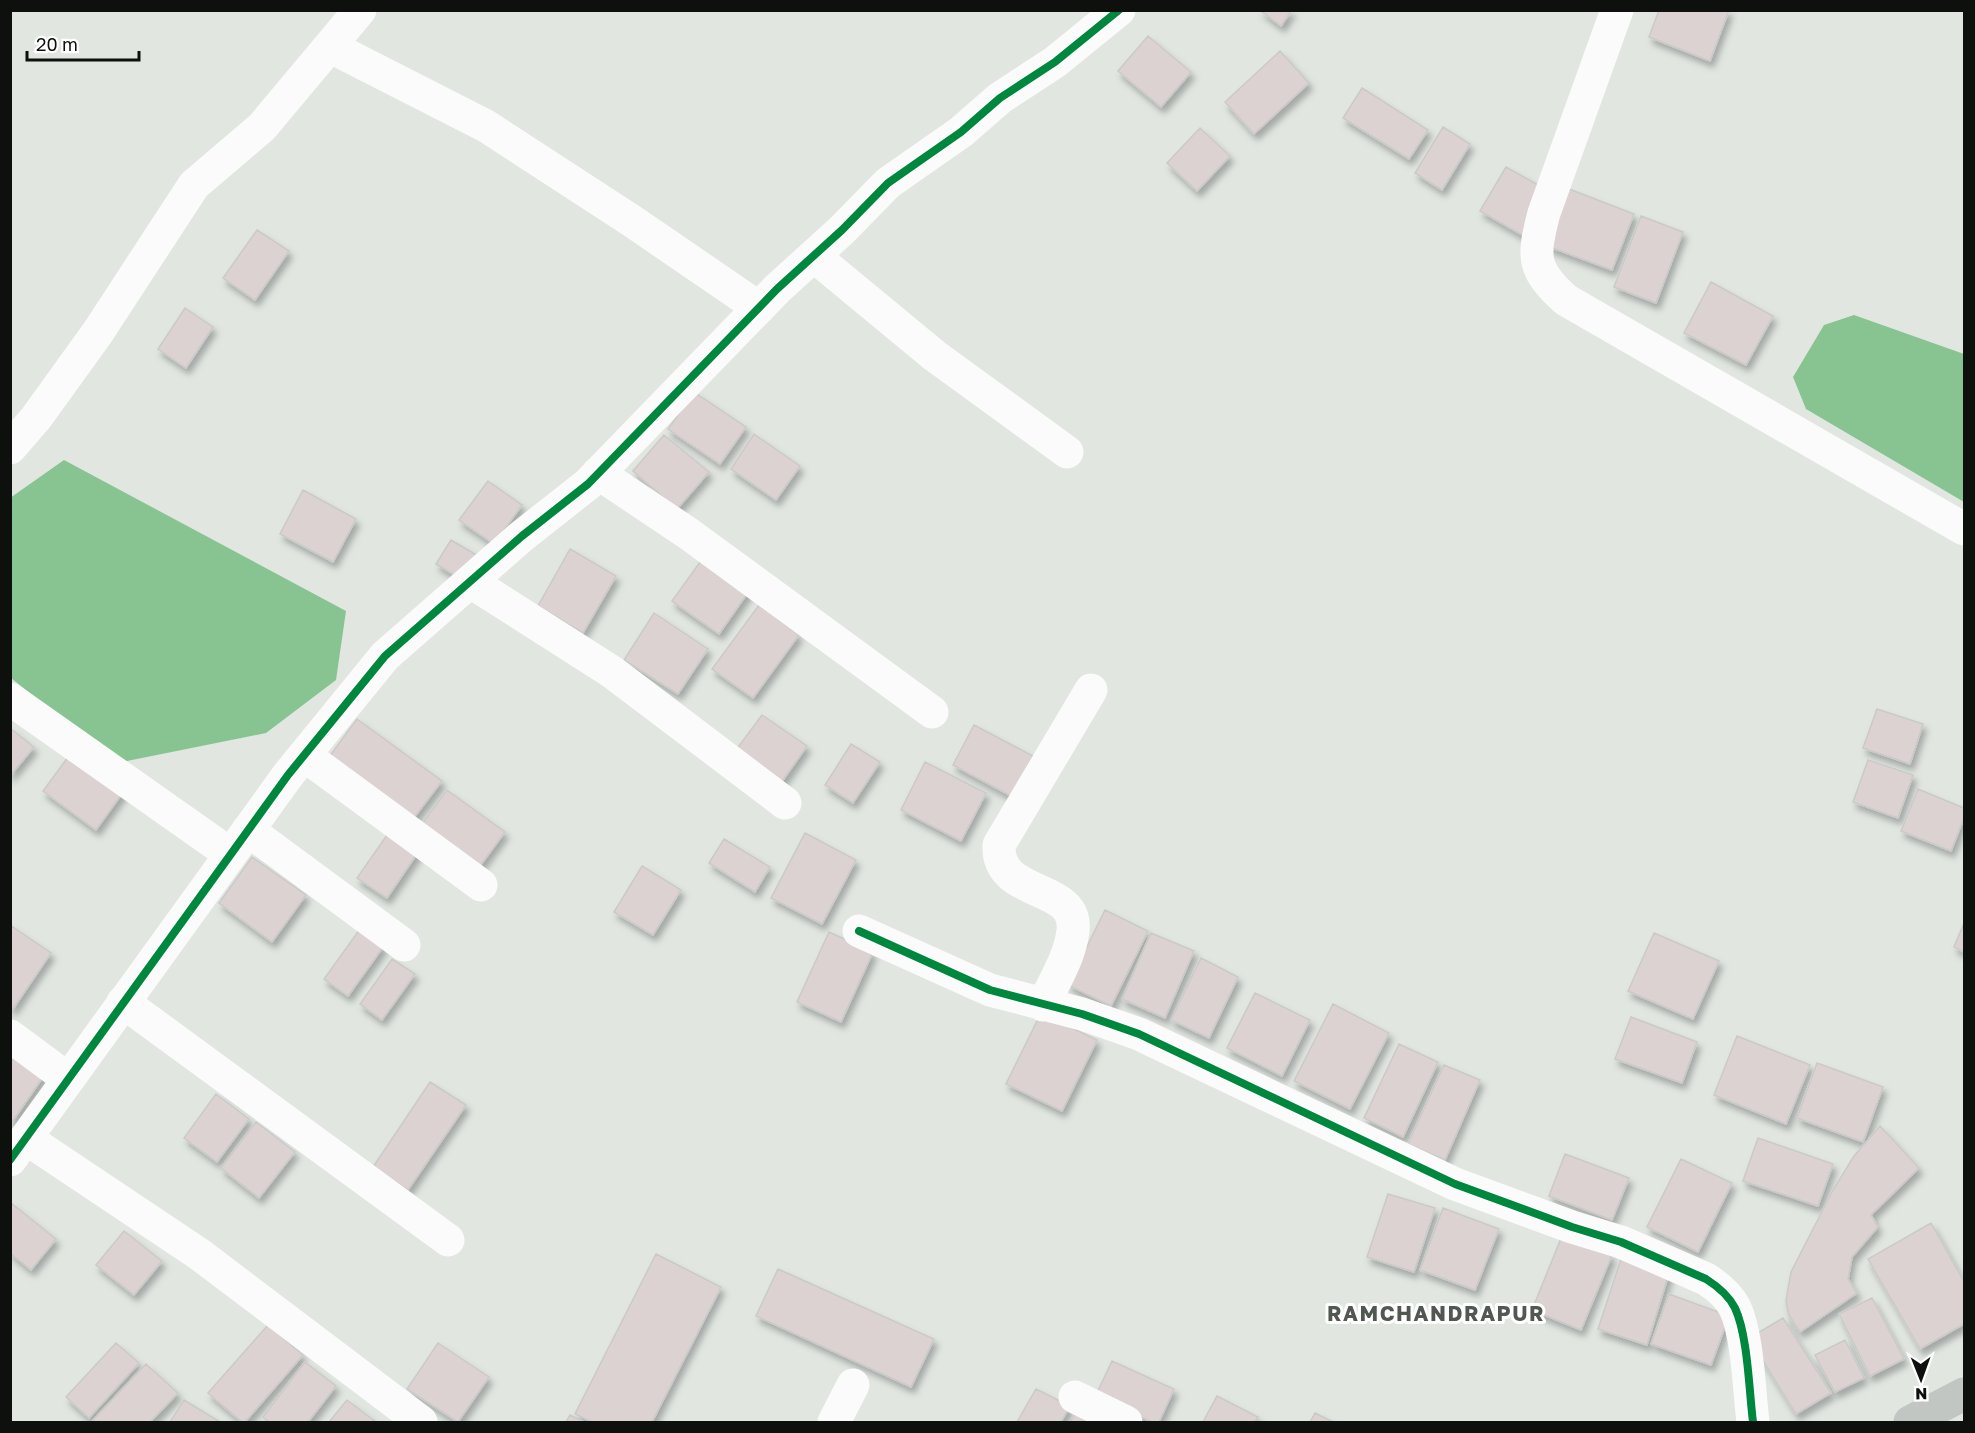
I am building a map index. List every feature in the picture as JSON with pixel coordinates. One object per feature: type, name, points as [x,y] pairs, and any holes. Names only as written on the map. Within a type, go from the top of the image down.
[{"type":"main road","points":[[1910,1422],[1965,1394]]},
{"type":"street","points":[[10,448],[36,418],[98,332],[194,185],[262,127],[360,10]]},
{"type":"street","points":[[421,1422],[199,1254],[19,1150],[239,842],[304,755],[385,656],[598,473],[759,308],[888,183],[962,132],[1000,98],[1055,62],[1119,10]]},
{"type":"street","points":[[1617,10],[1544,213],[1536,247],[1536,265],[1548,284],[1566,300],[1965,528]]},
{"type":"street","points":[[331,47],[486,126],[632,221],[759,308]]},
{"type":"street","points":[[814,256],[935,356],[1067,452]]},
{"type":"street","points":[[598,473],[689,534],[932,712]]},
{"type":"street","points":[[471,582],[612,672],[785,803]]},
{"type":"street","points":[[1043,1005],[1069,947],[1073,918],[1066,905],[1006,872],[999,860],[999,845],[1091,690]]},
{"type":"street","points":[[10,699],[404,945]]},
{"type":"street","points":[[304,755],[482,885]]},
{"type":"street","points":[[859,931],[990,990],[1082,1014],[1139,1034],[1455,1184],[1572,1227],[1621,1242],[1706,1279],[1734,1306],[1740,1322],[1753,1422]]},
{"type":"street","points":[[123,1002],[448,1240]]},
{"type":"street","points":[[10,1036],[68,1079]]},
{"type":"street","points":[[834,1422],[853,1385]]},
{"type":"street","points":[[1075,1397],[1126,1422]]},
{"type":"shaded area","points":[[1854,315],[1964,354],[1964,502],[1806,409],[1793,377],[1824,325]]},
{"type":"shaded area","points":[[64,460],[346,611],[336,680],[266,733],[117,763],[11,678],[10,498]]},
{"type":"building","points":[[1260,10],[1292,10],[1281,26]]},
{"type":"building","points":[[1659,10],[1729,10],[1710,61],[1649,37]]},
{"type":"building","points":[[1148,36],[1191,72],[1161,107],[1118,71]]},
{"type":"building","points":[[1280,51],[1309,83],[1254,134],[1225,102]]},
{"type":"building","points":[[1362,88],[1428,130],[1409,159],[1343,118]]},
{"type":"building","points":[[1443,127],[1470,144],[1442,190],[1415,173]]},
{"type":"building","points":[[1200,128],[1230,156],[1197,191],[1167,163]]},
{"type":"building","points":[[1506,167],[1549,191],[1524,236],[1480,211]]},
{"type":"building","points":[[1569,189],[1634,214],[1612,270],[1547,246]]},
{"type":"building","points":[[1641,216],[1683,232],[1656,303],[1614,287]]},
{"type":"building","points":[[257,230],[289,251],[255,300],[223,278]]},
{"type":"building","points":[[1711,282],[1773,316],[1746,365],[1684,333]]},
{"type":"building","points":[[185,308],[213,327],[186,368],[158,349]]},
{"type":"building","points":[[694,392],[746,427],[720,464],[668,429]]},
{"type":"building","points":[[754,434],[800,466],[776,500],[731,469]]},
{"type":"building","points":[[664,435],[709,472],[677,509],[633,471]]},
{"type":"building","points":[[488,481],[522,505],[494,544],[459,520]]},
{"type":"building","points":[[303,490],[356,519],[333,562],[280,534]]},
{"type":"building","points":[[451,540],[480,557],[465,581],[436,564]]},
{"type":"building","points":[[570,549],[616,576],[583,633],[538,606]]},
{"type":"building","points":[[708,551],[754,584],[719,634],[672,601]]},
{"type":"building","points":[[759,605],[799,635],[753,698],[712,669]]},
{"type":"building","points":[[654,613],[708,649],[678,694],[624,660]]},
{"type":"building","points":[[1877,709],[1923,724],[1910,764],[1863,748]]},
{"type":"building","points":[[762,715],[807,746],[776,790],[730,758]]},
{"type":"building","points":[[357,719],[442,781],[413,819],[329,757]]},
{"type":"building","points":[[974,725],[1033,756],[1011,796],[953,765]]},
{"type":"building","points":[[10,728],[34,747],[10,776]]},
{"type":"building","points":[[851,744],[880,762],[853,803],[825,785]]},
{"type":"building","points":[[71,753],[124,791],[96,830],[43,791]]},
{"type":"building","points":[[1868,760],[1913,775],[1898,818],[1853,802]]},
{"type":"building","points":[[925,762],[986,793],[961,841],[901,810]]},
{"type":"building","points":[[1918,789],[1964,808],[1964,818],[1951,851],[1901,831]]},
{"type":"building","points":[[447,790],[505,832],[480,866],[422,824]]},
{"type":"building","points":[[394,825],[423,845],[387,898],[357,878]]},
{"type":"building","points":[[805,833],[856,860],[822,924],[771,898]]},
{"type":"building","points":[[724,839],[770,867],[755,892],[709,863]]},
{"type":"building","points":[[252,857],[306,895],[272,942],[219,903]]},
{"type":"building","points":[[642,866],[681,890],[653,935],[614,912]]},
{"type":"building","points":[[1105,910],[1148,931],[1111,1006],[1068,985]]},
{"type":"building","points":[[1964,923],[1964,952],[1954,947]]},
{"type":"building","points":[[10,925],[51,953],[13,1009],[10,1007]]},
{"type":"building","points":[[360,929],[384,946],[348,996],[324,979]]},
{"type":"building","points":[[829,932],[873,952],[841,1022],[797,1002]]},
{"type":"building","points":[[1151,933],[1194,951],[1165,1018],[1122,999]]},
{"type":"building","points":[[1654,933],[1719,961],[1693,1019],[1628,991]]},
{"type":"building","points":[[1201,958],[1238,977],[1209,1038],[1171,1020]]},
{"type":"building","points":[[392,959],[415,974],[382,1020],[360,1004]]},
{"type":"building","points":[[1255,993],[1310,1020],[1282,1076],[1227,1048]]},
{"type":"building","points":[[1333,1004],[1389,1033],[1350,1109],[1294,1081]]},
{"type":"building","points":[[1041,1013],[1097,1040],[1062,1111],[1006,1084]]},
{"type":"building","points":[[1631,1017],[1697,1042],[1682,1083],[1615,1059]]},
{"type":"building","points":[[1737,1036],[1810,1065],[1786,1124],[1714,1095]]},
{"type":"building","points":[[10,1044],[48,1070],[12,1122],[10,1121]]},
{"type":"building","points":[[1399,1044],[1438,1062],[1403,1137],[1364,1118]]},
{"type":"building","points":[[1817,1063],[1883,1087],[1863,1142],[1797,1118]]},
{"type":"building","points":[[1444,1065],[1480,1080],[1445,1160],[1408,1144]]},
{"type":"building","points":[[430,1082],[466,1105],[408,1190],[373,1167]]},
{"type":"building","points":[[216,1094],[249,1119],[217,1162],[184,1138]]},
{"type":"building","points":[[256,1122],[295,1152],[259,1198],[221,1168]]},
{"type":"building","points":[[1880,1126],[1919,1168],[1871,1215],[1878,1227],[1852,1257],[1848,1279],[1857,1293],[1800,1332],[1789,1315],[1786,1301],[1791,1272],[1833,1190],[1854,1156]]},
{"type":"building","points":[[1758,1138],[1833,1164],[1818,1206],[1743,1181]]},
{"type":"building","points":[[1565,1154],[1629,1178],[1612,1220],[1549,1196]]},
{"type":"building","points":[[1681,1159],[1732,1183],[1698,1252],[1647,1227]]},
{"type":"building","points":[[1388,1194],[1435,1208],[1414,1272],[1367,1257]]},
{"type":"building","points":[[11,1203],[56,1239],[31,1270],[10,1253]]},
{"type":"building","points":[[1443,1208],[1499,1229],[1475,1290],[1420,1270]]},
{"type":"building","points":[[1931,1223],[1964,1282],[1964,1324],[1920,1349],[1868,1259]]},
{"type":"building","points":[[124,1231],[162,1261],[134,1295],[96,1265]]},
{"type":"building","points":[[1562,1236],[1612,1255],[1581,1330],[1532,1310]]},
{"type":"building","points":[[656,1254],[721,1287],[652,1422],[592,1422],[575,1414]]},
{"type":"building","points":[[1622,1256],[1670,1270],[1647,1345],[1598,1329]]},
{"type":"building","points":[[778,1269],[934,1339],[911,1387],[756,1316]]},
{"type":"building","points":[[1669,1294],[1729,1316],[1711,1365],[1651,1344]]},
{"type":"building","points":[[1872,1298],[1904,1359],[1870,1376],[1839,1314]]},
{"type":"building","points":[[1783,1318],[1831,1393],[1796,1414],[1749,1338]]},
{"type":"building","points":[[268,1325],[303,1355],[245,1422],[242,1422],[208,1393]]},
{"type":"building","points":[[1845,1340],[1864,1378],[1835,1392],[1815,1355]]},
{"type":"building","points":[[116,1343],[139,1363],[89,1418],[66,1397]]},
{"type":"building","points":[[438,1343],[489,1377],[458,1422],[407,1389]]},
{"type":"building","points":[[1112,1361],[1174,1389],[1159,1422],[1152,1422],[1095,1397]]},
{"type":"building","points":[[305,1362],[336,1386],[308,1422],[269,1422],[263,1417]]},
{"type":"building","points":[[146,1364],[178,1393],[150,1422],[96,1422],[93,1420]]},
{"type":"building","points":[[1036,1389],[1070,1406],[1061,1422],[1017,1422]]},
{"type":"building","points":[[1217,1396],[1258,1417],[1255,1422],[1203,1422]]},
{"type":"building","points":[[184,1400],[220,1422],[170,1422]]},
{"type":"building","points":[[347,1400],[376,1422],[329,1422]]},
{"type":"building","points":[[1076,1412],[1097,1422],[1070,1422]]},
{"type":"building","points":[[1315,1413],[1333,1422],[1310,1422]]},
{"type":"building","points":[[570,1415],[584,1422],[566,1422]]},
{"type":"cycle path","points":[[10,1160],[288,775],[385,656],[522,536],[588,484],[777,289],[842,230],[888,183],[961,132],[1000,98],[1055,62],[1119,10]]},
{"type":"cycle path","points":[[859,931],[990,990],[1082,1014],[1139,1034],[1455,1184],[1572,1227],[1621,1242],[1706,1279],[1729,1299],[1739,1320],[1743,1333],[1753,1422]]},
{"type":"district","name":"RAMCHANDRAPUR","points":[[1436,1313]]}]
